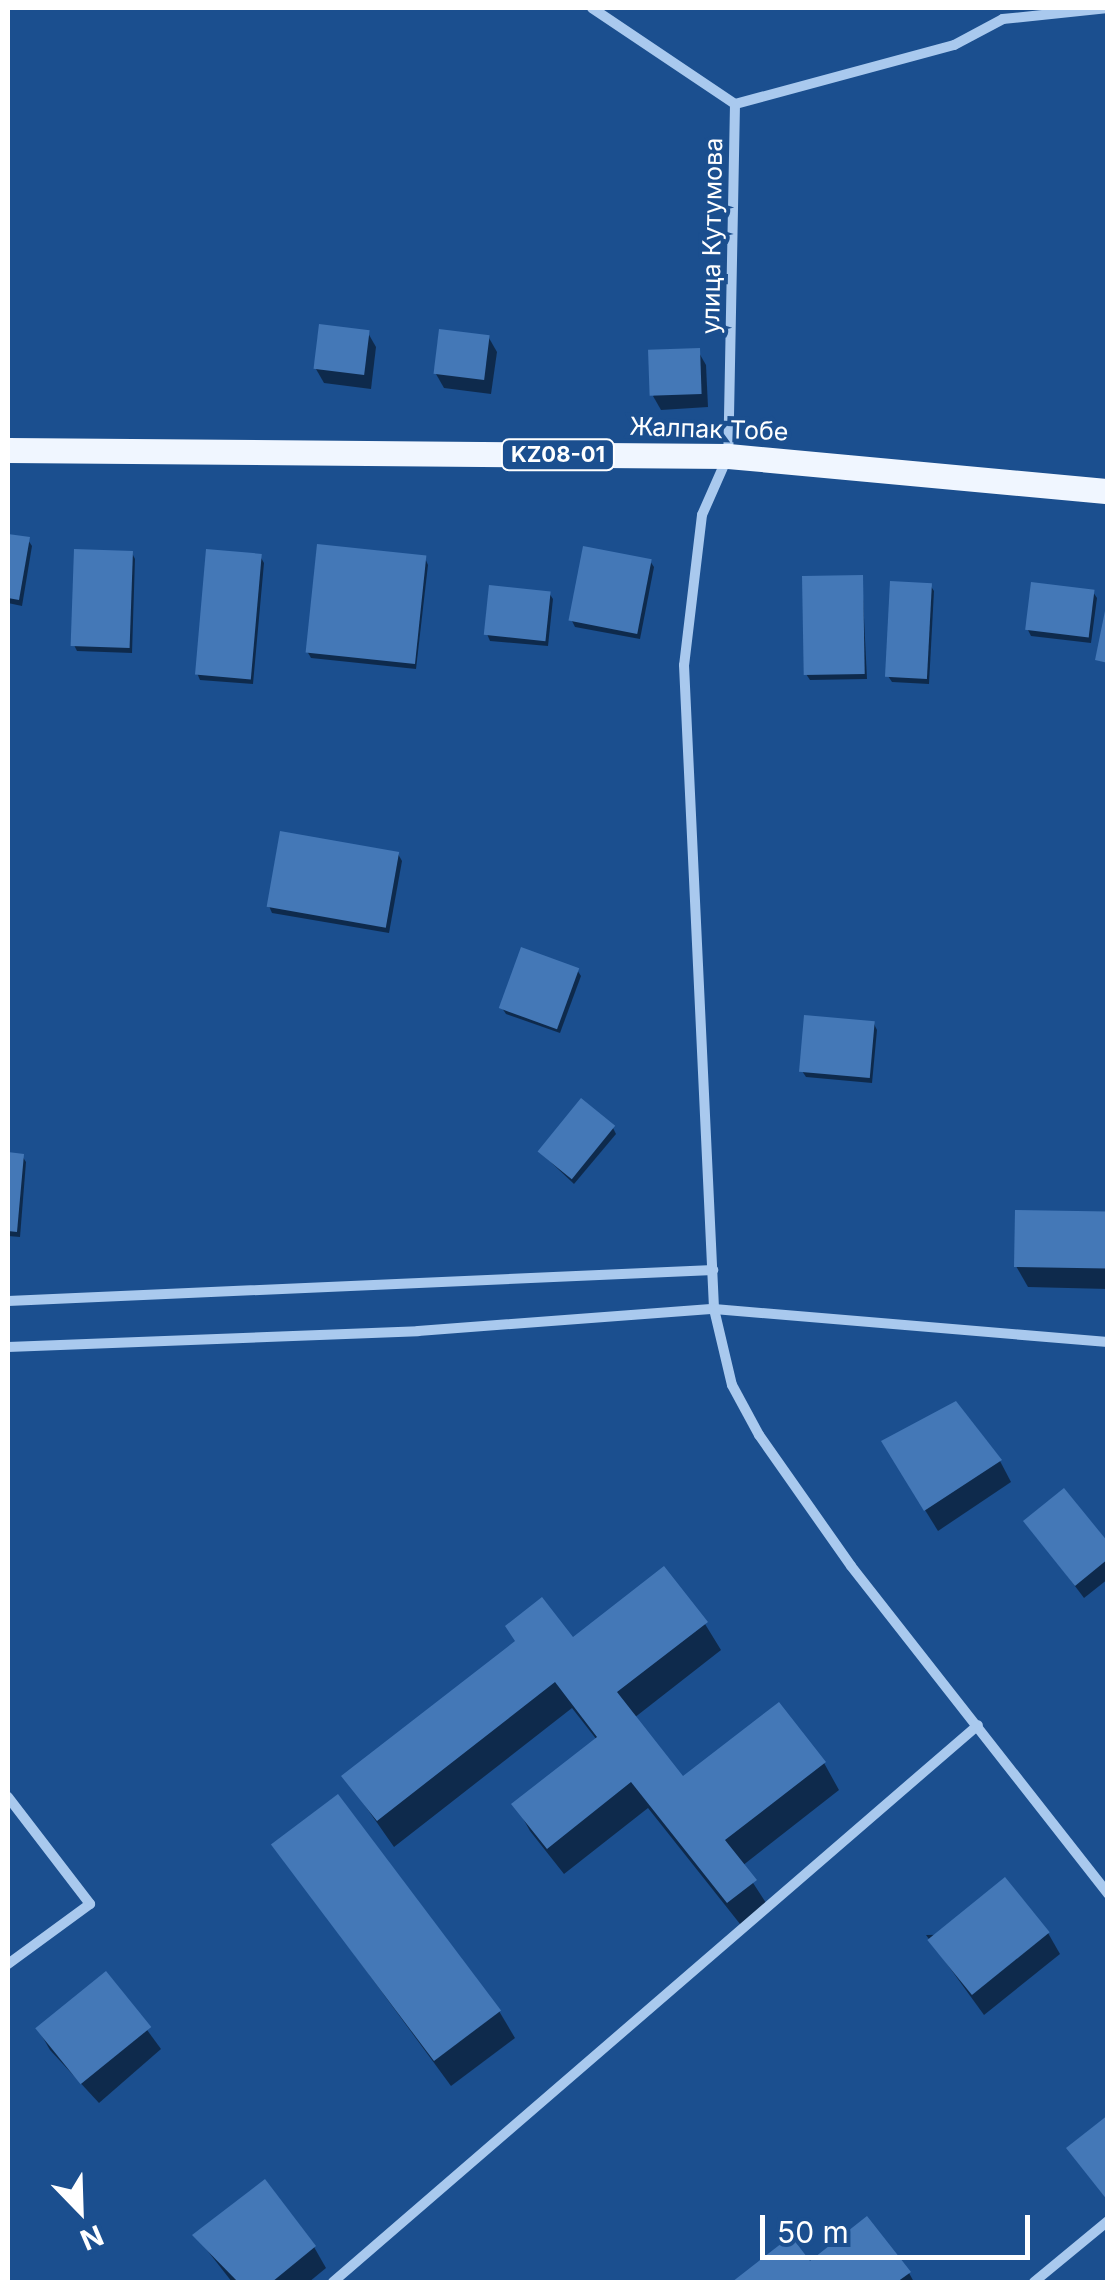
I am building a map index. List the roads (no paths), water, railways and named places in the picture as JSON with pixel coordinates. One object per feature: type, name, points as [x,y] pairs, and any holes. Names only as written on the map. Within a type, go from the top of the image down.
[{"type":"main road","name":"Жалпак Тобе","points":[[8,450],[728,456],[1108,492]]},
{"type":"street","points":[[592,8],[735,104]]},
{"type":"street","name":"улица Кутумова","points":[[728,456],[735,104],[954,45],[1005,13],[1108,8]]},
{"type":"street","points":[[728,456],[702,514],[684,665],[714,1309],[732,1385],[759,1435],[852,1566],[1108,1894]]},
{"type":"street","points":[[8,1301],[713,1270]]},
{"type":"street","points":[[8,1347],[418,1331],[714,1309],[1108,1342]]},
{"type":"street","points":[[332,2282],[978,1725]]},
{"type":"street","points":[[8,1797],[90,1904],[8,1964]]},
{"type":"street","points":[[1034,2282],[1108,2221]]}]
